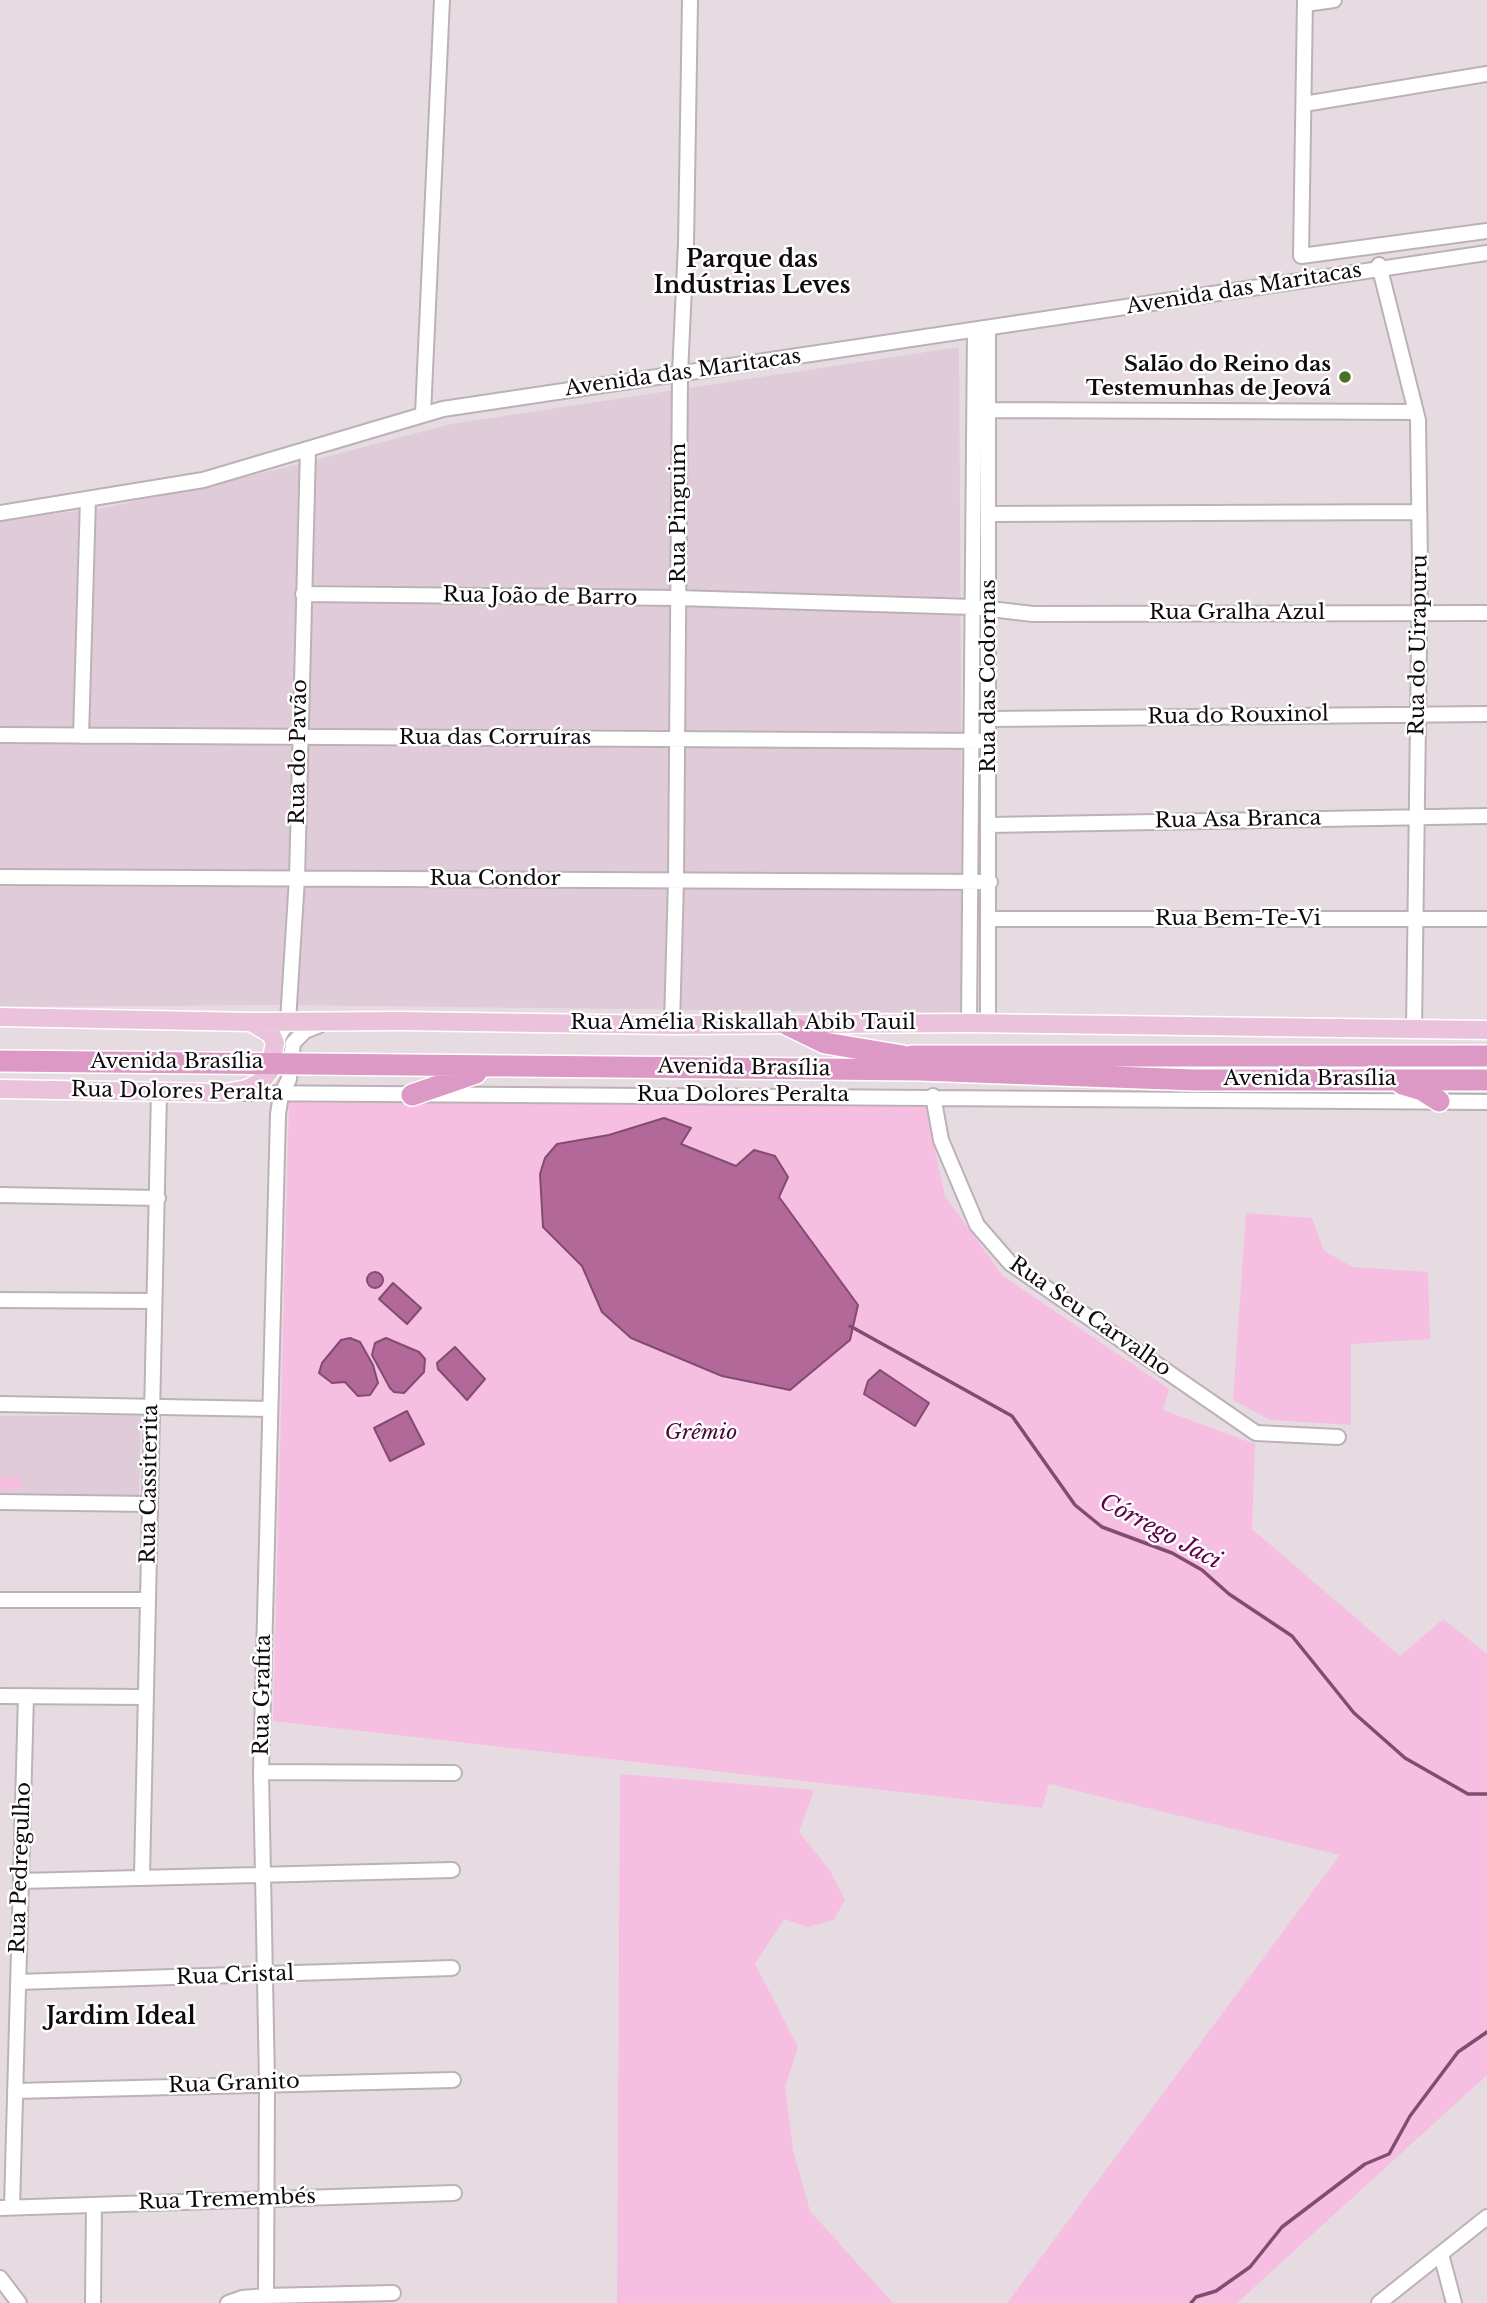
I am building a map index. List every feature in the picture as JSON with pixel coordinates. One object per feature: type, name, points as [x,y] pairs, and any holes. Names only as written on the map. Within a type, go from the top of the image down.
[{"type":"highway","points":[[788,1025],[825,1043],[903,1056]]},
{"type":"highway","name":"Avenida Brasília","points":[[0,1048],[532,1066],[920,1070],[1195,1080],[1487,1080]]},
{"type":"highway","name":"Avenida Brasília","points":[[0,1061],[1487,1056]]},
{"type":"highway","points":[[412,1095],[460,1076],[532,1066]]},
{"type":"highway","points":[[1362,1078],[1409,1085],[1439,1101]]},
{"type":"main road","name":"Rua Amélia Riskallah Abib Tauil","points":[[0,1017],[251,1022],[288,1020],[672,1025],[988,1023],[1487,1030]]},
{"type":"main road","points":[[225,1093],[247,1089],[262,1081],[282,1058],[271,1034],[251,1022]]},
{"type":"main road","name":"Rua Dolores Peralta","points":[[0,1089],[225,1093]]},
{"type":"street","points":[[423,414],[442,0]]},
{"type":"street","name":"Rua Pinguim","points":[[672,1025],[676,880],[680,374],[686,244],[690,0]]},
{"type":"street","points":[[1334,0],[1305,2],[1304,104],[1487,74]]},
{"type":"street","name":"Avenida das Maritacas","points":[[1304,104],[1301,256],[1487,231]]},
{"type":"street","name":"Avenida das Maritacas","points":[[1378,268],[1404,243]]},
{"type":"street","name":"Avenida das Maritacas","points":[[0,513],[203,480],[423,414],[1487,253]]},
{"type":"street","name":"Rua do Uirapuru","points":[[1378,268],[1416,411],[1420,613],[1414,1030]]},
{"type":"street","name":"Rua das Codornas","points":[[969,1023],[971,699],[990,482],[990,411],[981,329]]},
{"type":"street","name":"Rua das Codornas","points":[[981,329],[972,482],[989,719],[988,1023]]},
{"type":"street","points":[[990,411],[1416,411]]},
{"type":"street","name":"Rua do Pavão","points":[[281,1095],[297,878],[308,449]]},
{"type":"street","points":[[972,482],[990,482]]},
{"type":"street","points":[[81,736],[88,499]]},
{"type":"street","points":[[988,514],[1419,512]]},
{"type":"street","name":"Rua João de Barro","points":[[303,594],[678,598],[980,608]]},
{"type":"street","name":"Rua Gralha Azul","points":[[980,608],[1033,614],[1487,613]]},
{"type":"street","points":[[971,699],[988,698]]},
{"type":"street","name":"Rua do Rouxinol","points":[[989,719],[1487,714]]},
{"type":"street","name":"Rua das Corruíras","points":[[0,736],[989,741]]},
{"type":"street","name":"Rua Asa Branca","points":[[989,825],[1487,816]]},
{"type":"street","name":"Rua Condor","points":[[0,877],[990,882]]},
{"type":"street","name":"Rua Bem-Te-Vi","points":[[990,919],[1487,919]]},
{"type":"street","points":[[318,1093],[298,1084],[282,1058],[305,1031],[339,1021]]},
{"type":"street","name":"Rua Cassiterita","points":[[142,1876],[159,1092]]},
{"type":"street","name":"Rua Dolores Peralta","points":[[225,1093],[1487,1102]]},
{"type":"street","name":"Rua Grafita","points":[[266,2296],[267,2083],[261,1772],[278,1114],[281,1095]]},
{"type":"street","name":"Rua Seu Carvalho","points":[[933,1096],[941,1140],[977,1225],[1010,1263],[1256,1433],[1338,1437]]},
{"type":"street","points":[[0,1195],[158,1198]]},
{"type":"street","points":[[0,1300],[154,1301]]},
{"type":"street","points":[[0,1404],[270,1409]]},
{"type":"street","points":[[0,1503],[150,1504]]},
{"type":"street","points":[[0,1600],[147,1600]]},
{"type":"street","points":[[0,1696],[145,1697]]},
{"type":"street","name":"Rua Pedregulho","points":[[6,2207],[15,2091],[26,1696]]},
{"type":"street","points":[[261,1772],[454,1773]]},
{"type":"street","points":[[21,1881],[452,1870]]},
{"type":"street","name":"Rua Cristal","points":[[18,1982],[452,1968]]},
{"type":"street","name":"Rua Granito","points":[[15,2091],[453,2080]]},
{"type":"street","name":"Rua Tremembés","points":[[6,2207],[454,2193]]},
{"type":"street","points":[[93,2303],[94,2204]]},
{"type":"street","points":[[1387,2300],[1487,2217]]},
{"type":"street","points":[[1441,2254],[1454,2303]]},
{"type":"street","points":[[0,2278],[19,2303]]},
{"type":"street","points":[[228,2303],[242,2298],[266,2296],[393,2293]]},
{"type":"shaded area","points":[[959,347],[963,1013],[282,1005],[0,1007],[0,520],[103,508],[284,468],[451,424]]},
{"type":"shaded area","points":[[664,1118],[691,1128],[681,1144],[736,1166],[754,1150],[775,1156],[788,1177],[779,1197],[858,1305],[850,1340],[790,1390],[722,1376],[631,1338],[602,1312],[582,1266],[543,1227],[540,1174],[545,1158],[557,1144],[609,1135]]},
{"type":"shaded area","points":[[375,1272],[383,1280],[375,1288],[367,1280]]},
{"type":"shaded area","points":[[393,1283],[421,1308],[407,1324],[379,1299]]},
{"type":"shaded area","points":[[350,1338],[360,1342],[373,1365],[378,1383],[370,1395],[358,1396],[345,1382],[332,1383],[319,1373],[322,1363],[341,1340]]},
{"type":"shaded area","points":[[386,1338],[419,1352],[425,1359],[424,1372],[404,1393],[394,1392],[390,1388],[372,1355],[375,1343]]},
{"type":"shaded area","points":[[455,1347],[485,1379],[467,1400],[438,1369],[437,1363]]},
{"type":"shaded area","points":[[880,1370],[929,1403],[915,1426],[864,1394],[868,1381]]},
{"type":"shaded area","points":[[407,1411],[424,1444],[390,1461],[374,1428]]},
{"type":"shaded area","points":[[141,1415],[139,1496],[0,1497],[0,1416]]},
{"type":"green space","name":"Grêmio","points":[[289,1099],[924,1099],[945,1196],[1003,1276],[1169,1389],[1163,1410],[1255,1444],[1252,1529],[1400,1656],[1443,1619],[1487,1654],[1487,2075],[1237,2303],[1007,2303],[1340,1855],[1049,1784],[1042,1808],[273,1721]]},
{"type":"green space","points":[[1246,1213],[1312,1218],[1324,1251],[1353,1267],[1428,1272],[1430,1339],[1351,1344],[1351,1425],[1270,1420],[1233,1400]]},
{"type":"green space","points":[[0,1477],[22,1477],[22,1490],[0,1490]]},
{"type":"green space","points":[[620,1774],[814,1790],[799,1832],[829,1869],[845,1900],[834,1920],[807,1927],[784,1919],[755,1964],[798,2047],[785,2087],[793,2150],[810,2211],[893,2303],[617,2303]]},
{"type":"waterway","name":"Córrego Jaci","points":[[850,1326],[1012,1416],[1075,1505],[1102,1527],[1172,1553],[1202,1570],[1229,1594],[1292,1636],[1354,1713],[1405,1758],[1468,1794],[1487,1794]]},
{"type":"waterway","points":[[1191,2303],[1196,2297],[1216,2291],[1250,2267],[1282,2227],[1365,2164],[1389,2154],[1410,2116],[1458,2052],[1487,2032]]},
{"type":"place","name":"Salão do Reino das Testemunhas de Jeová","points":[[1345,377]]},
{"type":"district","name":"Parque das Indústrias Leves","points":[[752,274]]},
{"type":"district","name":"Jardim Ideal","points":[[121,2018]]}]
